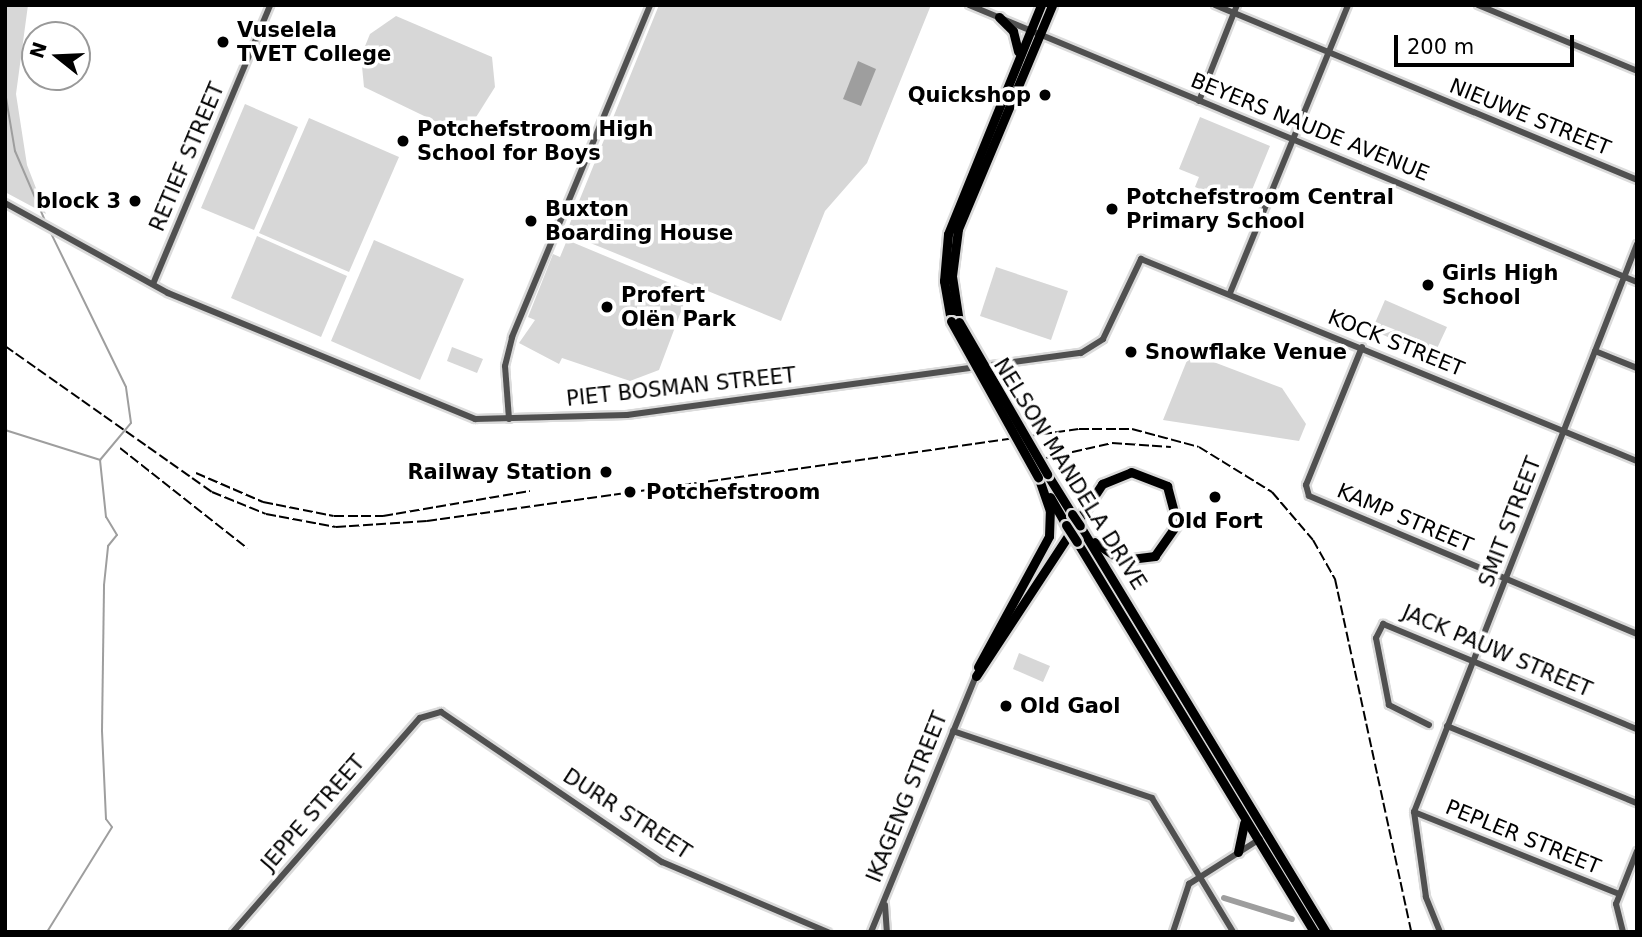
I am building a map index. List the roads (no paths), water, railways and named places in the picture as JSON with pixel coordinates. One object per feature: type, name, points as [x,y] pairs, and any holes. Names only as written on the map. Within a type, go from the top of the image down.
[{"type":"highway","name":"NELSON MANDELA DRIVE","points":[[955,321],[952,276],[958,229],[1034,32],[1041,5]]},
{"type":"highway","name":"NELSON MANDELA DRIVE","points":[[1052,5],[1018,57],[948,234],[944,281],[955,321],[1066,524],[1256,842],[1314,932]]},
{"type":"highway","points":[[999,17],[1015,35],[1018,57]]},
{"type":"highway","points":[[976,676],[1102,484],[1124,473],[1150,475],[1167,486],[1176,504],[1175,534],[1147,559],[1114,558],[1082,528]]},
{"type":"highway","points":[[976,676],[992,633],[1049,536],[1050,511],[1042,476]]},
{"type":"highway","name":"NELSON MANDELA DRIVE","points":[[1042,476],[1082,528],[1271,833],[1326,932]]},
{"type":"highway","points":[[1238,852],[1243,819]]},
{"type":"street","name":"RETIEF STREET","points":[[153,284],[270,5]]},
{"type":"street","points":[[509,419],[505,366],[512,337],[650,5]]},
{"type":"street","name":"BEYERS NAUDE AVENUE","points":[[969,5],[1637,282]]},
{"type":"street","name":"NIEUWE STREET","points":[[1215,5],[1637,180]]},
{"type":"street","points":[[1199,101],[1237,5]]},
{"type":"street","points":[[1230,293],[1348,5]]},
{"type":"street","points":[[1478,5],[1637,71]]},
{"type":"street","name":"PIET BOSMAN STREET","points":[[5,203],[153,284],[447,412],[509,419],[627,415],[1081,353],[1103,339],[1141,259]]},
{"type":"street","name":"SMIT STREET","points":[[1415,812],[1637,244]]},
{"type":"street","name":"KOCK STREET","points":[[1141,259],[1637,461]]},
{"type":"street","name":"KAMP STREET","points":[[1362,347],[1306,485],[1314,499],[1637,634]]},
{"type":"street","points":[[1595,351],[1637,368]]},
{"type":"street","name":"JACK PAUW STREET","points":[[1429,725],[1389,705],[1376,638],[1383,624],[1637,729]]},
{"type":"street","name":"IKAGENG STREET","points":[[871,932],[976,676]]},
{"type":"street","name":"DURR STREET","points":[[420,718],[450,714],[662,862],[828,932]]},
{"type":"street","name":"JEPPE STREET","points":[[233,932],[420,718]]},
{"type":"street","points":[[1447,726],[1637,803]]},
{"type":"street","points":[[953,731],[1145,793],[1200,875],[1233,932]]},
{"type":"street","points":[[1415,812],[1426,897],[1440,932]]},
{"type":"street","name":"PEPLER STREET","points":[[1415,812],[1619,894]]},
{"type":"street","points":[[1172,932],[1180,898],[1200,875],[1271,833]]},
{"type":"street","points":[[1623,932],[1619,894],[1637,851]]},
{"type":"street","points":[[885,899],[887,932]]},
{"type":"waterway","points":[[5,92],[15,151],[46,223]]},
{"type":"waterway","points":[[5,430],[100,460],[131,423],[126,387],[50,231]]},
{"type":"waterway","points":[[47,932],[112,827],[106,819],[102,731],[104,585],[108,546],[117,535],[106,517],[100,460]]},
{"type":"waterway","points":[[1224,898],[1292,919]]},
{"type":"railway","points":[[5,346],[212,492],[266,514],[336,527],[427,521],[1079,429],[1132,429],[1199,447],[1272,492],[1313,540],[1335,579],[1411,932]]},
{"type":"railway","points":[[1046,458],[1112,443],[1171,447]]},
{"type":"railway","points":[[120,448],[247,548]]},
{"type":"railway","points":[[196,473],[263,502],[334,516],[383,516],[530,491]]},
{"type":"place","name":"Vuselela TVET College","points":[[223,42]]},
{"type":"place","name":"Quickshop","points":[[1045,95]]},
{"type":"place","name":"Potchefstroom High School for Boys","points":[[403,141]]},
{"type":"place","name":"block 3","points":[[135,201]]},
{"type":"place","name":"Potchefstroom Central Primary School","points":[[1112,209]]},
{"type":"place","name":"Buxton Boarding House","points":[[531,221]]},
{"type":"place","name":"Girls High School","points":[[1428,285]]},
{"type":"place","name":"Profert Olën Park","points":[[607,307]]},
{"type":"place","name":"Snowflake Venue","points":[[1131,352]]},
{"type":"place","name":"Railway Station","points":[[606,472]]},
{"type":"place","name":"Potchefstroom","points":[[630,492]]},
{"type":"place","name":"Old Fort","points":[[1215,497]]},
{"type":"place","name":"Old Gaol","points":[[1006,706]]}]
